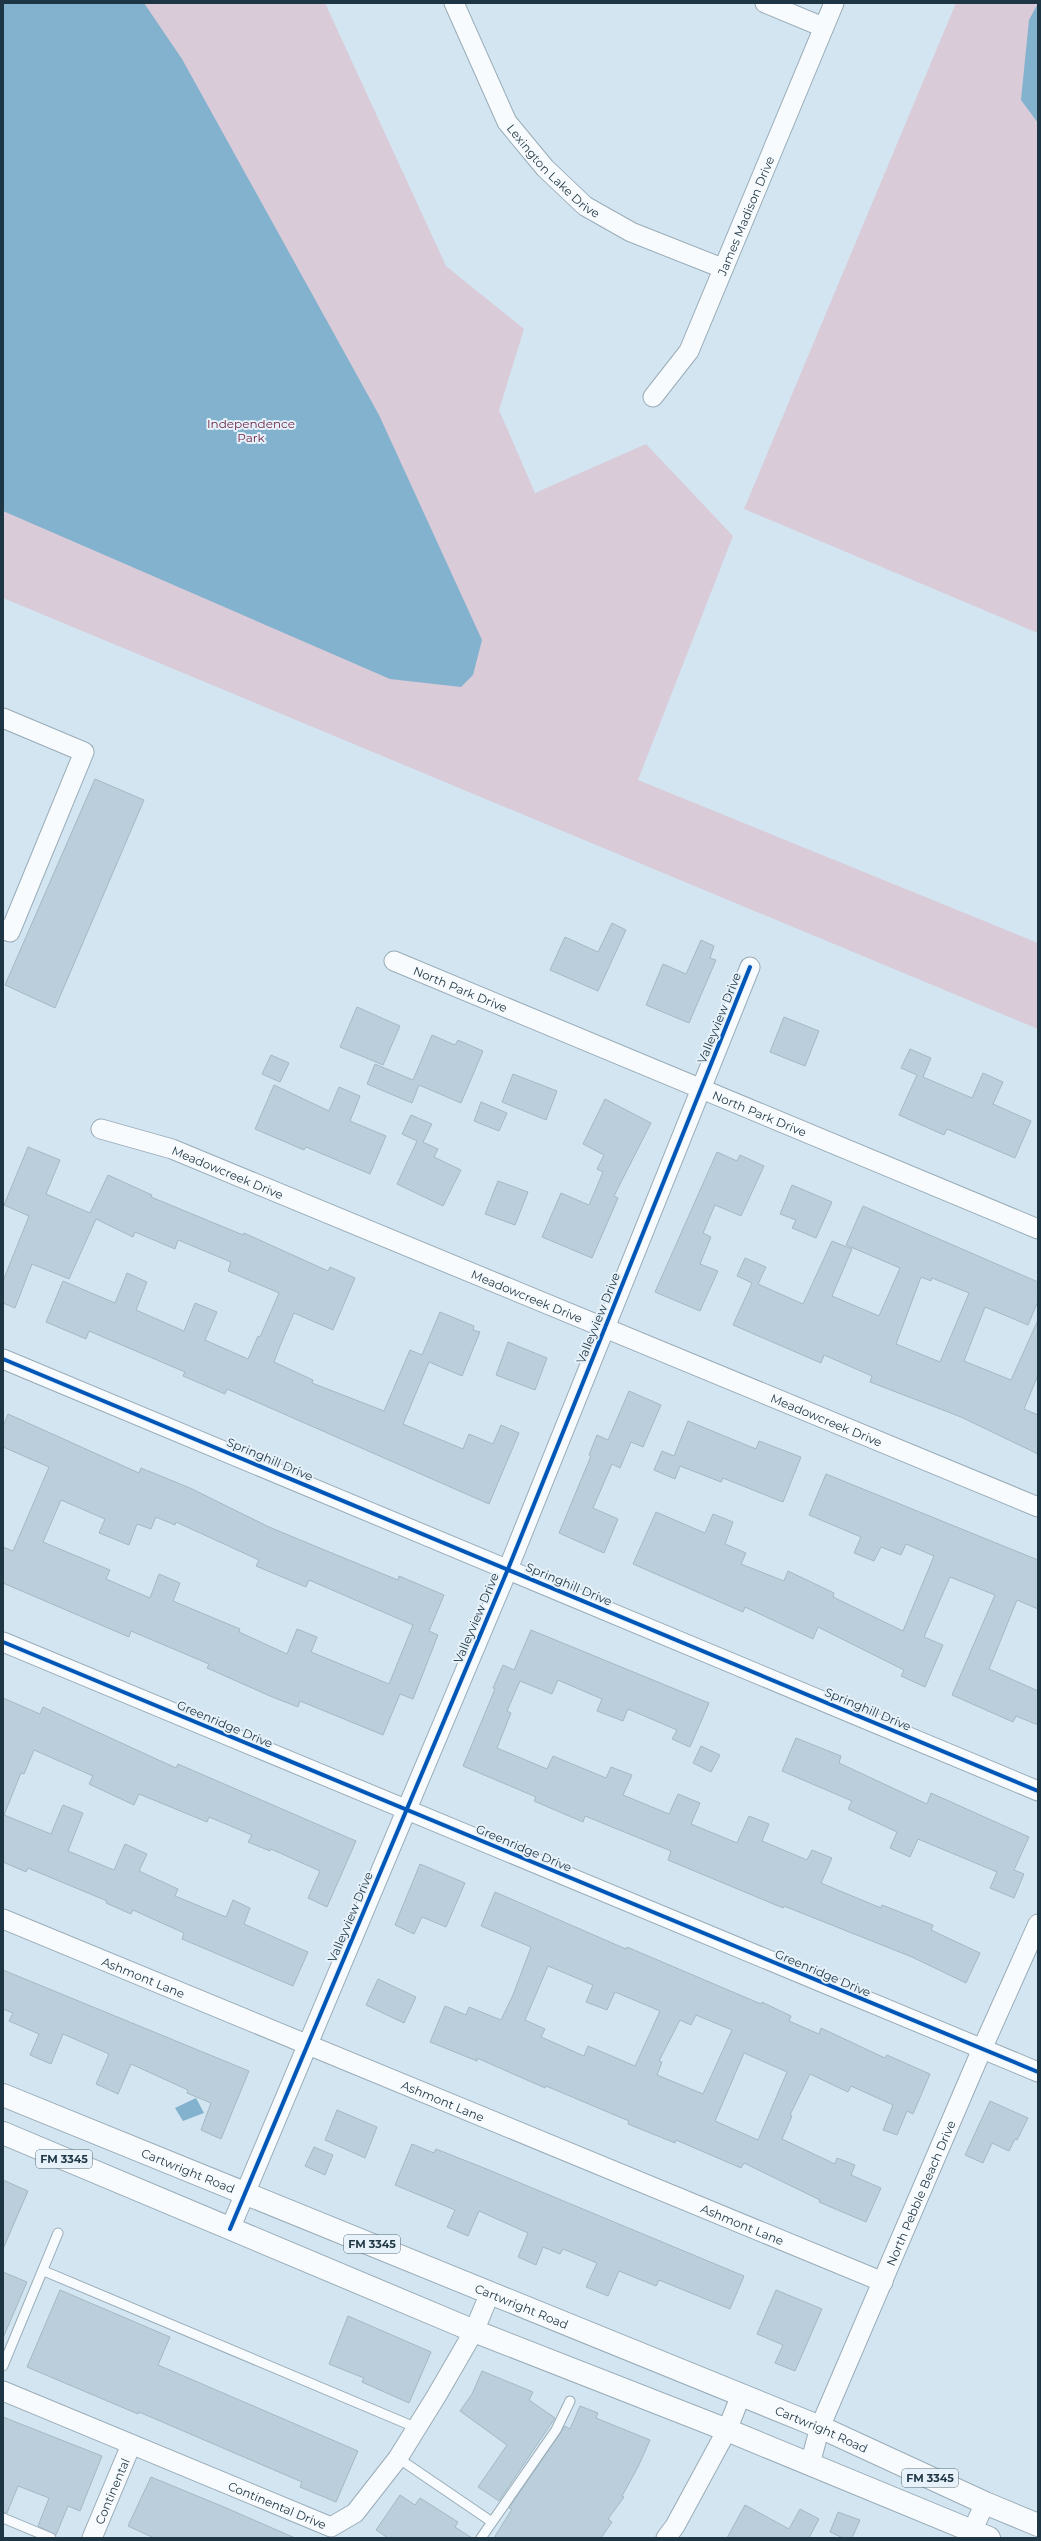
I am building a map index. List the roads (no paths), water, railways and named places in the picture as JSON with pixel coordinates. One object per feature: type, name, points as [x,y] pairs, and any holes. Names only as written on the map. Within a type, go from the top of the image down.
[{"type":"main road","name":"Cartwright Road","points":[[3,2095],[247,2192],[490,2293],[741,2394],[820,2427],[985,2503],[1038,2525]]},
{"type":"main road","name":"FM 3345","points":[[3,2134],[474,2331],[810,2464],[977,2536]]},
{"type":"street","name":"Lexington Lake Drive","points":[[454,3],[506,122],[545,168],[585,206],[631,232],[722,268]]},
{"type":"street","points":[[765,3],[823,27]]},
{"type":"street","name":"James Madison Drive","points":[[653,397],[689,350],[834,3]]},
{"type":"street","points":[[3,718],[84,752],[10,932],[3,928]]},
{"type":"street","name":"North Park Drive","points":[[394,961],[1038,1229]]},
{"type":"street","name":"Valleyview Drive","points":[[230,2229],[247,2192],[405,1810],[508,1569],[750,968]]},
{"type":"street","name":"Meadowcreek Drive","points":[[101,1129],[172,1150],[1038,1507]]},
{"type":"street","name":"Springhill Drive","points":[[3,1359],[1038,1791]]},
{"type":"street","name":"Greenridge Drive","points":[[3,1642],[1038,2072]]},
{"type":"street","name":"Ashmont Lane","points":[[3,1919],[883,2282]]},
{"type":"street","name":"North Pebble Beach Drive","points":[[810,2464],[820,2427],[982,2049],[1038,1924]]},
{"type":"street","name":"Continental Drive","points":[[3,2391],[131,2445],[331,2526],[354,2513],[398,2458],[474,2331],[490,2293]]},
{"type":"street","points":[[666,2538],[675,2526],[727,2430],[741,2394]]},
{"type":"street","name":"Continental","points":[[92,2538],[131,2445]]},
{"type":"street","points":[[977,2536],[985,2503]]},
{"type":"lane","points":[[3,2366],[44,2271],[58,2233]]},
{"type":"lane","points":[[44,2271],[417,2428]]},
{"type":"lane","points":[[481,2538],[556,2430],[570,2401]]},
{"type":"lane","points":[[398,2458],[492,2522]]},
{"type":"lane","points":[[3,2518],[51,2538]]},
{"type":"water","points":[[3,3],[144,3],[182,59],[379,415],[482,640],[473,675],[461,687],[390,679],[3,511]]},
{"type":"water","points":[[1038,3],[1038,123],[1021,100],[1029,20]]},
{"type":"water","points":[[196,2098],[204,2113],[183,2121],[175,2108]]},
{"type":"park label","name":"Independence Park","points":[[251,430]]}]
